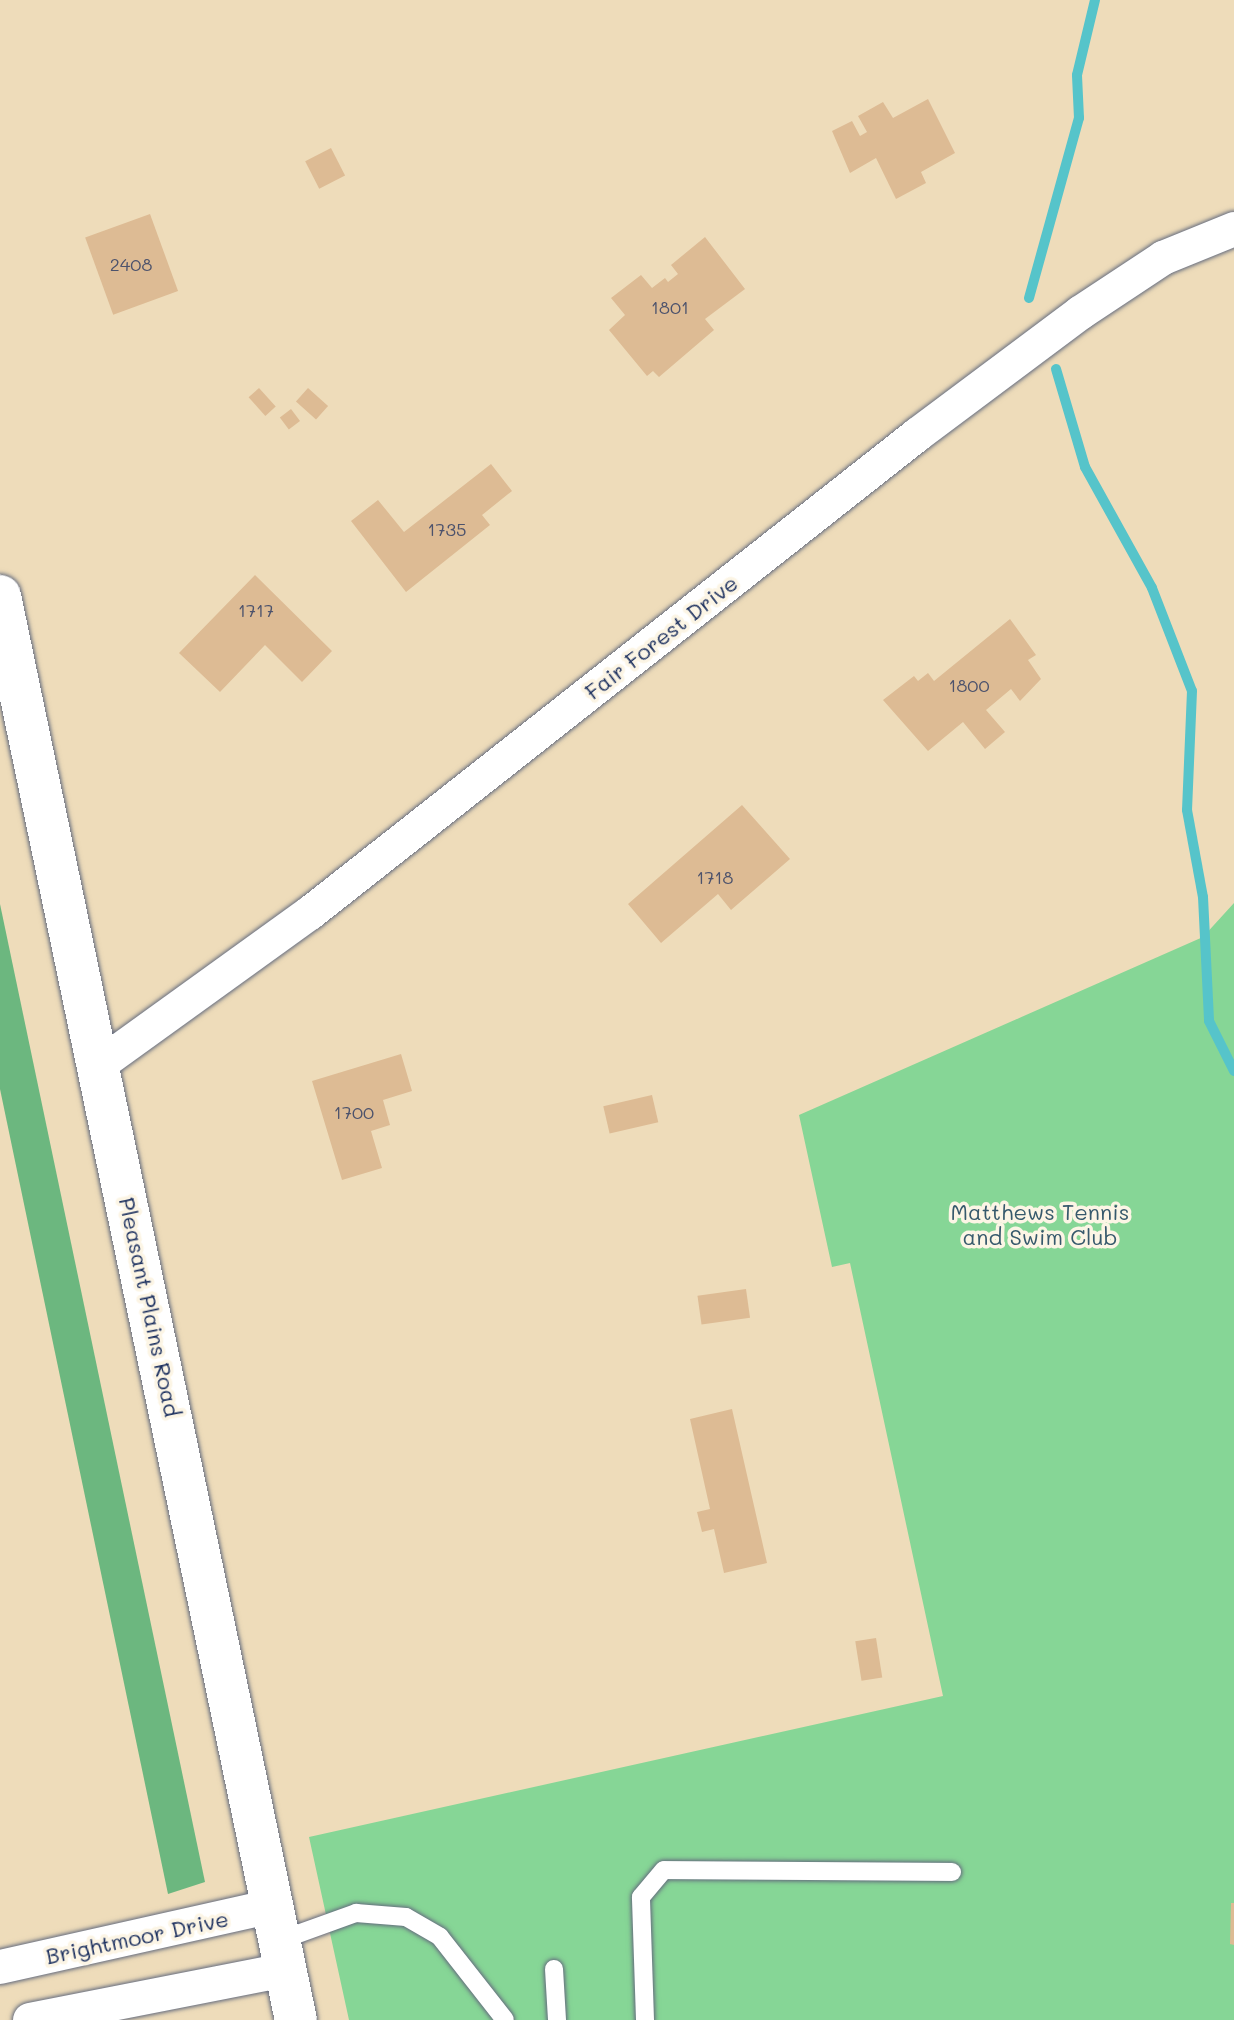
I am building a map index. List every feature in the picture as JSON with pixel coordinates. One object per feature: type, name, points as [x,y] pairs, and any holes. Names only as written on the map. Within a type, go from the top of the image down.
[{"type":"street","name":"Fair Forest Drive","points":[[99,1065],[322,904],[1069,321],[1163,258],[1234,229]]},
{"type":"street","name":"Pleasant Plains Road","points":[[0,596],[296,2020]]},
{"type":"street","name":"Brightmoor Drive","points":[[0,1967],[280,1939]]},
{"type":"street","points":[[30,2020],[280,1939]]},
{"type":"lane","points":[[645,2020],[641,1897],[664,1870],[952,1872]]},
{"type":"lane","points":[[280,1939],[356,1913],[406,1917],[440,1937],[505,2020]]},
{"type":"lane","points":[[554,1969],[557,2020]]},
{"type":"green space","name":"Matthews Tennis and Swim Club","points":[[1234,903],[1234,2020],[349,2020],[309,1837],[943,1696],[850,1263],[832,1267],[799,1115],[1203,937]]},
{"type":"green space","points":[[0,904],[205,1882],[168,1894],[0,1089]]},
{"type":"building","points":[[928,99],[955,153],[921,172],[926,183],[896,199],[876,158],[850,173],[832,131],[852,121],[860,136],[867,132],[858,116],[883,102],[893,118]]},
{"type":"building","points":[[331,148],[345,176],[319,189],[305,161]]},
{"type":"building","points":[[150,214],[178,291],[113,315],[85,238]]},
{"type":"building","points":[[705,237],[745,289],[705,319],[714,330],[659,377],[653,371],[647,376],[609,330],[625,315],[611,298],[641,275],[652,288],[665,278],[668,282],[678,274],[671,265]]},
{"type":"building","points":[[259,388],[276,407],[265,416],[249,397]]},
{"type":"building","points":[[308,388],[328,406],[316,419],[296,401]]},
{"type":"building","points":[[291,409],[300,421],[289,429],[280,417]]},
{"type":"building","points":[[491,464],[512,491],[482,515],[490,525],[406,592],[351,521],[378,500],[404,532]]},
{"type":"building","points":[[255,575],[332,651],[302,682],[265,645],[220,692],[179,653]]},
{"type":"building","points":[[1010,619],[1036,655],[1028,660],[1041,679],[1020,701],[1011,689],[986,710],[1005,732],[985,749],[963,722],[928,751],[883,700],[914,676],[918,681],[928,673],[934,681]]},
{"type":"building","points":[[742,805],[790,859],[731,910],[718,894],[661,943],[628,904]]},
{"type":"building","points":[[401,1054],[412,1091],[383,1100],[390,1125],[371,1131],[382,1168],[342,1180],[312,1081]]},
{"type":"building","points":[[652,1095],[658,1122],[610,1134],[603,1106]]},
{"type":"building","points":[[746,1289],[750,1318],[702,1325],[697,1296]]},
{"type":"building","points":[[732,1409],[767,1563],[724,1573],[714,1529],[702,1532],[697,1512],[710,1509],[690,1419]]},
{"type":"building","points":[[876,1638],[882,1678],[862,1681],[855,1641]]},
{"type":"building","points":[[1231,1903],[1234,1903],[1234,1945],[1230,1944]]},
{"type":"waterway","points":[[1029,298],[1079,118],[1077,75],[1095,0]]},
{"type":"waterway","points":[[1056,369],[1085,467],[1152,588],[1192,691],[1187,810],[1203,897],[1209,1021],[1234,1071]]}]
